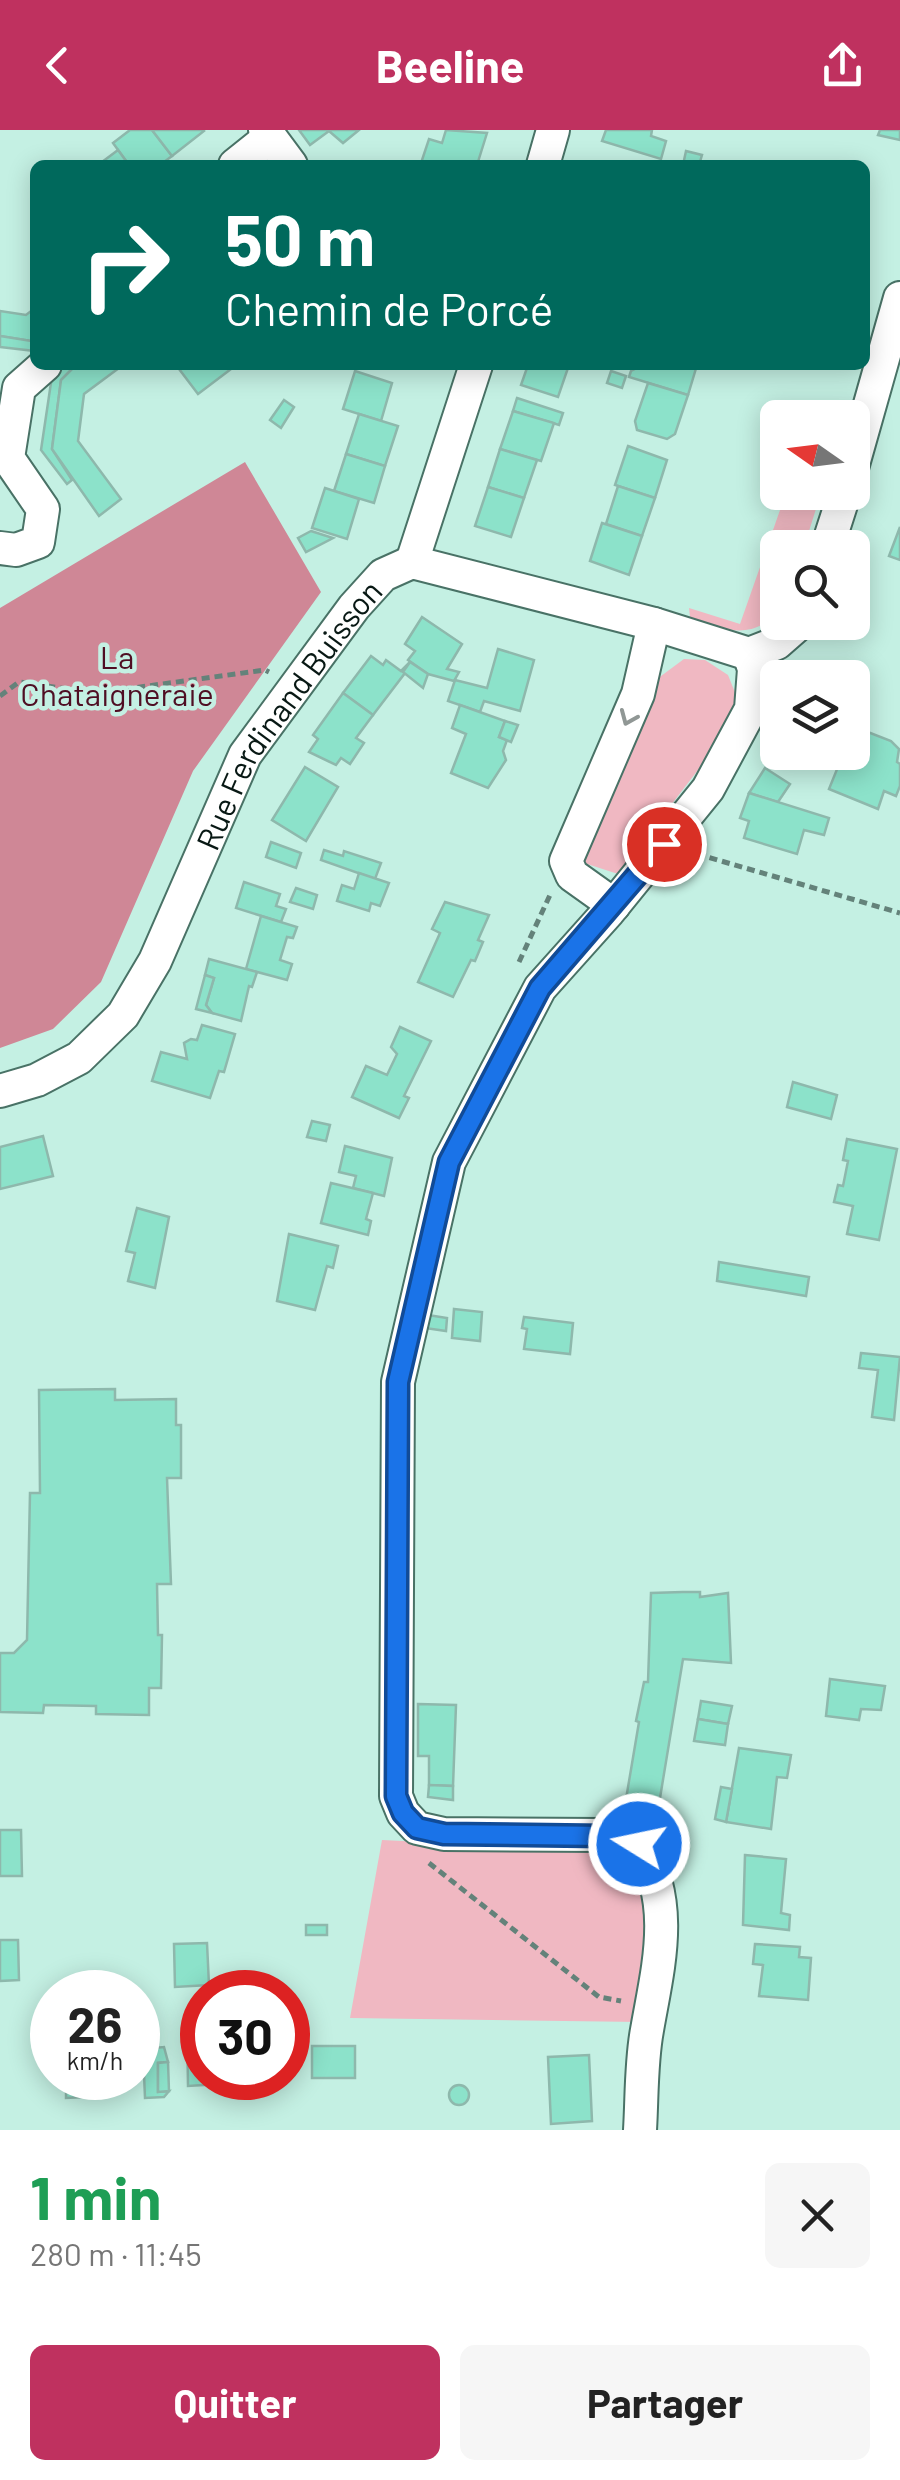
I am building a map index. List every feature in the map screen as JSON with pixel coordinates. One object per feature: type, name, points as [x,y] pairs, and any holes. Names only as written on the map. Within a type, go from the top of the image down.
[{"type":"street","points":[[543,160],[552,130]]},
{"type":"street","points":[[240,160],[267,134],[286,160]]},
{"type":"street","points":[[870,404],[900,298]]},
{"type":"street","points":[[0,548],[16,550],[38,542],[43,509],[8,458],[19,388],[39,370]]},
{"type":"street","points":[[412,562],[469,370]]},
{"type":"street","name":"Rue Ferdinand Buisson","points":[[0,1091],[37,1080],[79,1058],[123,1015],[155,962],[245,754],[383,575],[412,562],[654,624],[749,654]]},
{"type":"street","points":[[614,904],[572,875],[566,861],[638,694],[654,624]]},
{"type":"street","points":[[640,2130],[646,2033],[664,1928],[651,1863],[639,1844],[604,1836],[444,1834],[417,1828],[403,1813],[396,1796],[398,1382],[449,1162],[540,988],[708,789],[751,710],[754,669],[749,654],[780,640]]},
{"type":"path","points":[[0,696],[19,682],[96,694],[265,670],[294,688]]},
{"type":"path","points":[[664,844],[900,913]]},
{"type":"path","points":[[520,962],[566,861]]},
{"type":"path","points":[[422,1858],[598,1997],[652,2006]]},
{"type":"shaded area","points":[[780,510],[816,510],[809,530],[773,530]]},
{"type":"shaded area","points":[[760,567],[760,626],[745,630],[725,628],[690,617],[689,608],[740,624]]},
{"type":"shaded area","points":[[684,659],[705,660],[728,675],[736,695],[731,727],[618,874],[581,862],[657,679]]},
{"type":"shaded area","points":[[382,1840],[590,1850],[620,1862],[632,1876],[645,1915],[646,1961],[640,2022],[350,2018]]},
{"type":"green space","name":"La Chataigneraie","points":[[245,462],[321,592],[193,771],[101,982],[53,1029],[0,1048],[0,608]]},
{"type":"building","points":[[130,130],[152,130],[172,156],[167,160],[125,160],[113,143]]},
{"type":"building","points":[[152,130],[203,130],[204,131],[172,156]]},
{"type":"building","points":[[299,130],[359,130],[343,143],[329,131],[310,145]]},
{"type":"building","points":[[446,130],[487,133],[479,160],[422,160],[429,139],[442,143]]},
{"type":"building","points":[[606,130],[652,130],[651,136],[666,141],[661,159],[602,141]]},
{"type":"building","points":[[880,130],[900,130],[900,140],[878,135]]},
{"type":"building","points":[[118,150],[125,160],[105,160]]},
{"type":"building","points":[[686,151],[702,155],[700,160],[684,160]]},
{"type":"building","points":[[0,311],[26,315],[30,312],[30,341],[0,336]]},
{"type":"building","points":[[0,336],[30,341],[30,350],[0,347]]},
{"type":"building","points":[[60,370],[71,370],[61,380],[52,449],[72,480],[67,484],[41,450],[52,376]]},
{"type":"building","points":[[71,370],[116,370],[84,394],[78,441],[121,499],[99,516],[52,449],[61,380]]},
{"type":"building","points":[[180,370],[230,370],[198,394]]},
{"type":"building","points":[[526,370],[567,370],[558,397],[521,385]]},
{"type":"building","points":[[696,370],[688,395],[629,377],[631,371]]},
{"type":"building","points":[[355,371],[392,383],[381,421],[343,409]]},
{"type":"building","points":[[611,371],[626,376],[622,388],[607,383]]},
{"type":"building","points":[[648,383],[688,395],[675,434],[667,439],[637,430],[635,421]]},
{"type":"building","points":[[517,398],[563,413],[559,425],[513,411]]},
{"type":"building","points":[[284,400],[294,407],[281,428],[270,420]]},
{"type":"building","points":[[513,411],[554,423],[541,461],[500,449]]},
{"type":"building","points":[[359,414],[398,426],[385,466],[346,454]]},
{"type":"building","points":[[628,446],[667,460],[655,498],[615,485]]},
{"type":"building","points":[[500,449],[537,460],[524,498],[488,487]]},
{"type":"building","points":[[346,454],[385,466],[374,503],[334,491]]},
{"type":"building","points":[[618,486],[655,498],[642,536],[606,524]]},
{"type":"building","points":[[488,487],[524,498],[511,537],[475,526]]},
{"type":"building","points":[[325,488],[359,499],[347,539],[312,528]]},
{"type":"building","points":[[602,523],[642,536],[629,575],[590,561]]},
{"type":"building","points":[[900,527],[900,560],[889,556]]},
{"type":"building","points":[[311,531],[333,538],[306,552],[298,538]]},
{"type":"building","points":[[422,617],[462,644],[447,669],[459,672],[454,681],[428,674],[408,660],[415,651],[405,644]]},
{"type":"building","points":[[498,649],[534,660],[520,711],[484,701],[480,712],[448,701],[455,680],[487,688]]},
{"type":"building","points":[[371,656],[383,665],[386,660],[401,671],[410,662],[373,715],[343,693]]},
{"type":"building","points":[[410,662],[428,674],[423,688],[403,672]]},
{"type":"building","points":[[343,693],[373,715],[356,738],[364,743],[350,764],[341,758],[336,765],[309,752],[318,739],[313,735]]},
{"type":"building","points":[[460,705],[505,721],[499,737],[507,740],[503,751],[506,760],[488,788],[451,773],[466,734],[452,728]]},
{"type":"building","points":[[505,721],[518,725],[511,742],[499,737]]},
{"type":"building","points":[[870,733],[891,741],[899,749],[900,786],[896,796],[884,791],[878,809],[829,789],[837,770],[870,770]]},
{"type":"building","points":[[305,767],[338,787],[306,841],[272,820]]},
{"type":"building","points":[[764,770],[790,784],[778,802],[749,793]]},
{"type":"building","points":[[749,793],[829,818],[824,835],[804,830],[797,854],[744,838],[749,821],[740,818]]},
{"type":"building","points":[[271,842],[301,853],[296,868],[266,857]]},
{"type":"building","points":[[324,850],[343,856],[344,851],[381,863],[375,879],[321,860]]},
{"type":"building","points":[[359,873],[389,883],[380,906],[371,903],[369,911],[337,901],[342,885],[354,889]]},
{"type":"building","points":[[244,882],[280,894],[276,906],[286,909],[281,922],[236,908]]},
{"type":"building","points":[[296,888],[317,895],[313,909],[290,902]]},
{"type":"building","points":[[445,902],[489,915],[478,940],[483,942],[475,961],[471,960],[453,997],[418,982],[440,933],[432,929]]},
{"type":"building","points":[[261,916],[297,927],[293,938],[287,937],[280,960],[292,964],[287,980],[246,969]]},
{"type":"building","points":[[209,959],[257,972],[252,987],[249,986],[241,1021],[212,1013],[206,1005],[214,978],[205,975]]},
{"type":"building","points":[[205,975],[214,978],[206,1005],[212,1013],[196,1009]]},
{"type":"building","points":[[202,1025],[235,1034],[224,1072],[219,1071],[210,1098],[152,1081],[161,1052],[187,1059],[184,1043],[197,1040]]},
{"type":"building","points":[[400,1027],[431,1041],[404,1096],[409,1098],[399,1118],[352,1097],[366,1066],[387,1075],[397,1054],[391,1047]]},
{"type":"building","points":[[793,1082],[837,1095],[831,1119],[787,1107]]},
{"type":"building","points":[[312,1121],[330,1125],[326,1141],[307,1137]]},
{"type":"building","points":[[43,1136],[53,1176],[0,1189],[0,1147]]},
{"type":"building","points":[[847,1139],[897,1149],[879,1240],[847,1234],[853,1206],[834,1202],[838,1185],[843,1186]]},
{"type":"building","points":[[345,1146],[392,1158],[384,1196],[353,1188],[356,1176],[339,1172]]},
{"type":"building","points":[[331,1183],[373,1193],[366,1219],[371,1221],[368,1235],[321,1223]]},
{"type":"building","points":[[137,1208],[169,1217],[155,1288],[128,1281],[135,1253],[126,1251]]},
{"type":"building","points":[[289,1234],[338,1246],[333,1268],[327,1266],[315,1310],[277,1301]]},
{"type":"building","points":[[719,1262],[809,1277],[806,1296],[717,1281]]},
{"type":"building","points":[[454,1309],[482,1312],[480,1341],[452,1338]]},
{"type":"building","points":[[428,1315],[447,1318],[446,1331],[425,1328]]},
{"type":"building","points":[[524,1317],[573,1323],[570,1354],[524,1349]]},
{"type":"building","points":[[861,1353],[900,1357],[894,1420],[872,1417],[878,1370],[859,1368]]},
{"type":"building","points":[[115,1389],[115,1400],[176,1399],[176,1425],[181,1425],[181,1478],[167,1478],[171,1584],[157,1584],[158,1635],[162,1635],[161,1688],[149,1688],[149,1715],[96,1714],[96,1706],[44,1705],[43,1713],[0,1712],[0,1653],[14,1653],[27,1640],[30,1493],[40,1493],[39,1390]]},
{"type":"building","points":[[700,1592],[700,1597],[728,1593],[731,1663],[683,1659],[657,1816],[624,1811],[639,1722],[636,1721],[644,1682],[648,1682],[651,1593]]},
{"type":"building","points":[[830,1679],[885,1686],[881,1710],[861,1709],[859,1720],[826,1716]]},
{"type":"building","points":[[701,1701],[732,1706],[728,1724],[698,1719]]},
{"type":"building","points":[[418,1704],[456,1705],[453,1786],[429,1785],[429,1756],[418,1756]]},
{"type":"building","points":[[698,1719],[728,1724],[725,1745],[694,1741]]},
{"type":"building","points":[[739,1748],[791,1755],[787,1778],[777,1777],[771,1829],[726,1822]]},
{"type":"building","points":[[429,1785],[453,1786],[453,1800],[428,1797]]},
{"type":"building","points":[[721,1787],[732,1789],[726,1822],[715,1819]]},
{"type":"building","points":[[0,1830],[21,1830],[22,1876],[0,1876]]},
{"type":"building","points":[[745,1855],[786,1859],[781,1913],[790,1915],[789,1930],[743,1925]]},
{"type":"building","points":[[306,1925],[327,1925],[327,1935],[306,1935]]},
{"type":"building","points":[[0,1940],[18,1940],[19,1980],[0,1981]]},
{"type":"building","points":[[207,1943],[208,1970],[180,1970],[180,1987],[175,1987],[174,1944]]},
{"type":"building","points":[[755,1944],[800,1947],[799,1957],[811,1958],[808,2000],[759,1996],[763,1965],[753,1964]]},
{"type":"building","points":[[312,2046],[355,2046],[355,2078],[312,2078]]},
{"type":"building","points":[[160,2047],[164,2047],[168,2062],[160,2063]]},
{"type":"building","points":[[589,2055],[592,2121],[551,2124],[548,2057]]},
{"type":"building","points":[[168,2062],[169,2091],[160,2092],[160,2063]]},
{"type":"building","points":[[459,2085],[469,2095],[459,2105],[449,2095]]},
{"type":"route","points":[[639,1844],[604,1836],[444,1834],[417,1828],[403,1813],[396,1796],[398,1382],[449,1162],[540,988],[664,844]]}]
